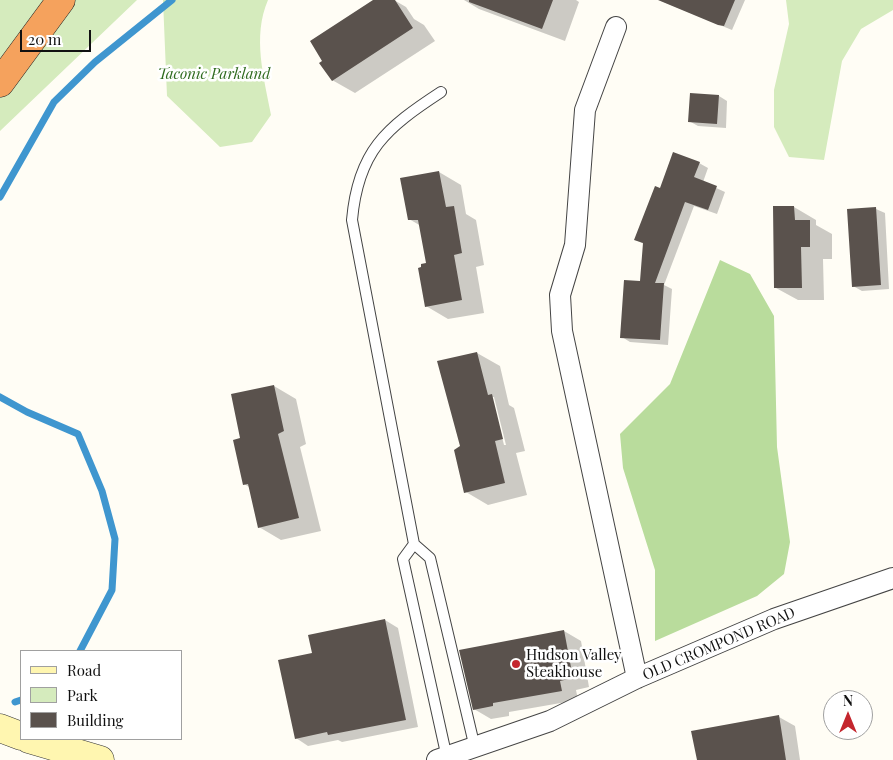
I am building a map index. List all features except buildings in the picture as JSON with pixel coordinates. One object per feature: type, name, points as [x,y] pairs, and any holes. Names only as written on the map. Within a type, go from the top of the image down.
[{"type":"highway","points":[[0,83],[61,0]]},
{"type":"street","points":[[616,27],[585,110],[574,245],[560,295],[562,331],[638,678]]},
{"type":"street","name":"OLD CROMPOND ROAD","points":[[442,759],[550,721],[638,678],[774,619],[893,578]]},
{"type":"street","points":[[0,728],[20,736]]},
{"type":"street","points":[[32,740],[100,760]]},
{"type":"lane","points":[[441,92],[406,115],[382,138],[365,163],[355,191],[352,220],[414,544],[430,558],[475,748]]},
{"type":"lane","points":[[414,544],[403,559],[442,759]]},
{"type":"green space","points":[[0,0],[137,0],[0,131]]},
{"type":"green space","name":"Taconic Parkland","points":[[163,0],[268,0],[263,14],[260,43],[271,115],[252,142],[220,147],[167,96]]},
{"type":"green space","points":[[786,0],[893,0],[893,10],[861,29],[842,61],[824,160],[789,157],[774,127],[774,90],[789,24]]},
{"type":"green space","points":[[720,260],[750,274],[774,316],[777,447],[790,542],[784,574],[757,596],[655,641],[655,570],[623,468],[620,434],[670,384]]},
{"type":"waterway","points":[[0,197],[54,102],[95,62],[172,0]]},
{"type":"waterway","points":[[0,397],[27,412],[78,434],[102,491],[115,539],[112,590],[81,650]]},
{"type":"waterway","points":[[15,702],[20,700]]},
{"type":"place","name":"Hudson Valley Steakhouse","points":[[516,664]]}]
